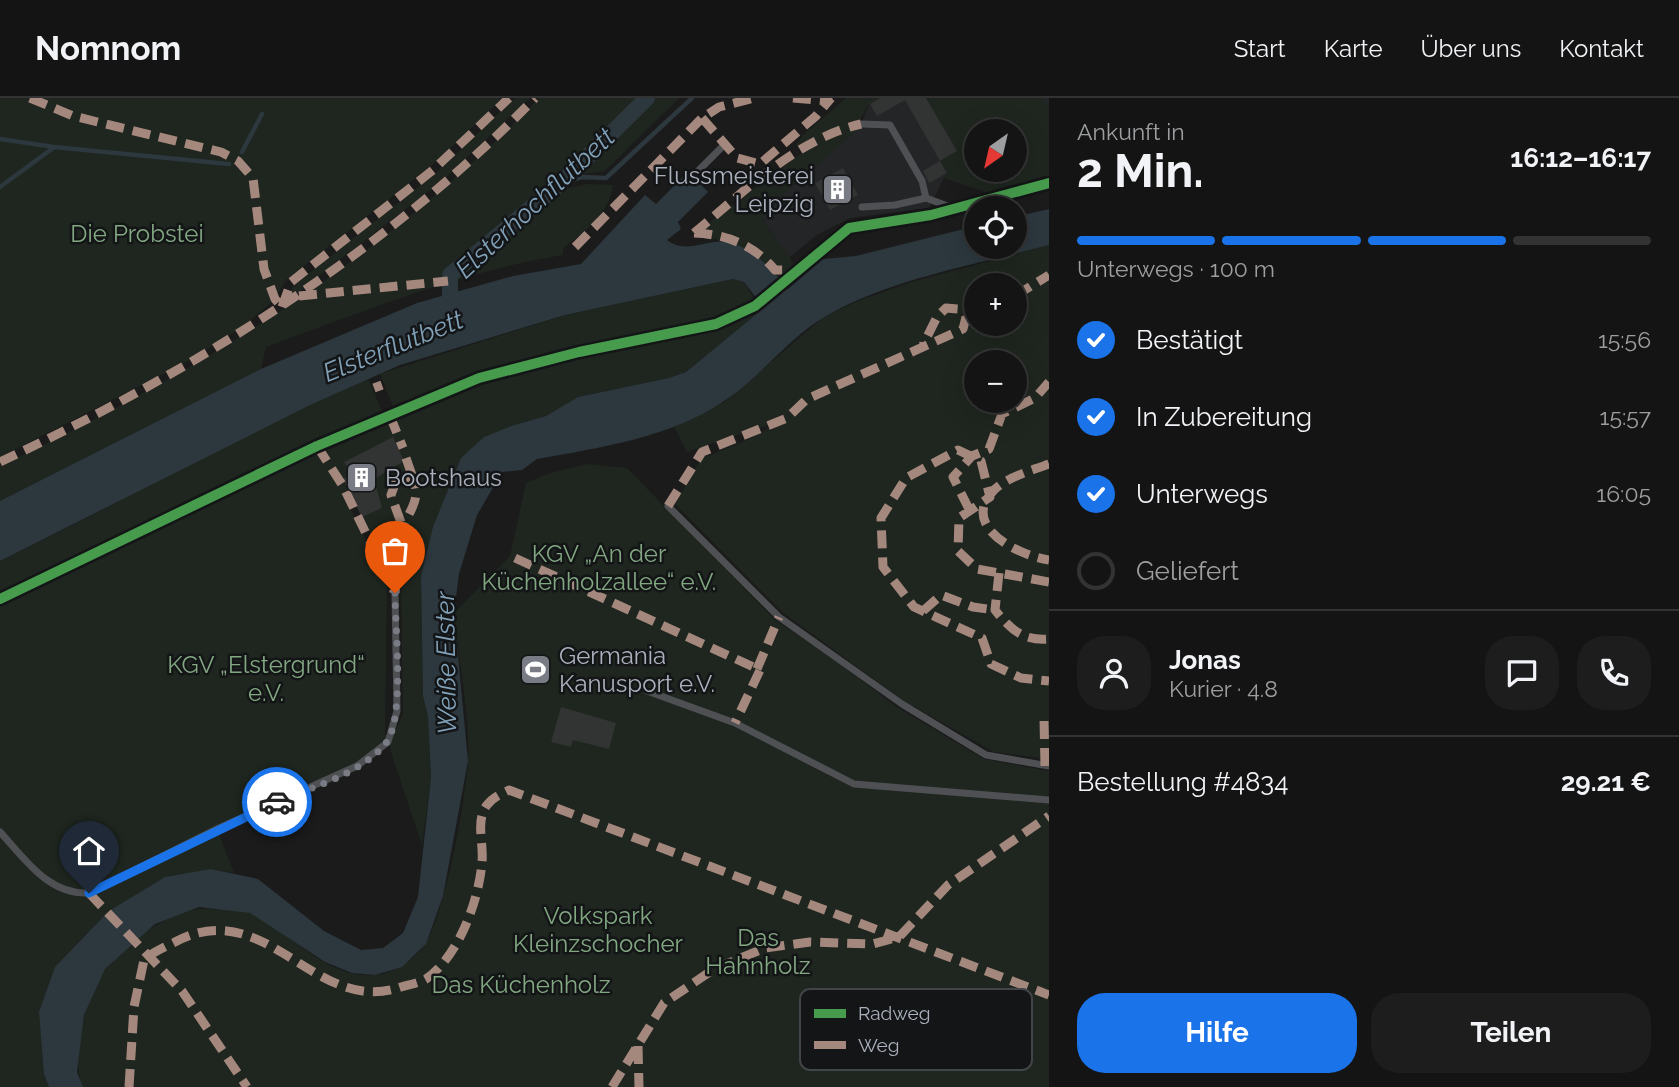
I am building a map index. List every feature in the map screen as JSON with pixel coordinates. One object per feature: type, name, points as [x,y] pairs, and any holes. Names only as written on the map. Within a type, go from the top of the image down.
[{"type":"lane","points":[[860,124],[890,125],[922,181],[926,198]]},
{"type":"lane","points":[[692,177],[725,144]]},
{"type":"lane","points":[[784,282],[849,228],[954,209],[1049,183]]},
{"type":"lane","points":[[862,207],[895,205],[926,198],[954,209]]},
{"type":"lane","points":[[668,506],[779,617],[902,704],[986,755],[1049,766]]},
{"type":"lane","points":[[0,832],[45,881],[74,894],[89,893],[216,829],[357,766],[387,742],[396,719],[395,593]]},
{"type":"lane","points":[[647,691],[735,723],[854,784],[1049,800]]},
{"type":"shaded area","points":[[872,98],[1049,98],[1049,175],[1027,181],[1027,119],[964,119],[964,182],[1023,182],[986,192],[944,178],[929,208],[850,218],[817,235],[789,258],[762,218],[762,213],[861,124]]},
{"type":"green space","name":"Die Probstei","points":[[0,98],[503,98],[430,167],[286,280],[275,299],[244,326],[187,362],[0,457]]},
{"type":"green space","points":[[515,98],[530,98],[442,181],[297,293],[289,293],[293,286],[436,173]]},
{"type":"green space","points":[[539,98],[679,98],[605,171],[570,176],[558,187],[562,190],[586,184],[613,185],[602,213],[563,248],[563,255],[524,262],[449,282],[266,347],[261,369],[162,422],[308,406],[368,378],[383,414],[319,440],[0,594],[0,561],[119,502],[95,456],[0,501],[0,466],[147,391],[286,307],[417,210],[479,156]]},
{"type":"green space","points":[[846,98],[880,98],[868,105],[853,134],[762,213],[762,218],[795,266],[779,278],[731,243],[698,235],[698,231],[802,153],[796,145],[803,135]]},
{"type":"green space","points":[[926,98],[1041,98],[1049,106],[1049,175],[1027,181],[1027,119],[964,119],[964,182],[1023,182],[986,192],[944,178],[947,173],[940,161],[957,151]]},
{"type":"green space","points":[[1049,245],[1049,759],[994,752],[904,701],[782,612],[675,504],[701,459],[749,439],[783,420],[687,452],[674,427],[724,402],[825,316],[912,282],[997,259],[1027,259],[1027,251]]},
{"type":"green space","points":[[733,279],[744,282],[755,300],[710,321],[516,363],[394,409],[380,374],[565,315]]},
{"type":"green space","name":"KGV „Elstergrund“ e.V.","points":[[757,310],[760,312],[686,372],[578,397],[546,416],[511,426],[421,576],[423,696],[428,717],[431,777],[422,845],[389,746],[403,713],[401,585],[392,575],[348,491],[343,493],[387,582],[385,734],[388,742],[374,755],[217,829],[234,873],[211,869],[109,911],[44,1074],[49,1087],[0,1087],[0,604],[327,447],[481,382],[580,357],[706,332]]},
{"type":"green space","name":"Volkspark Kleinzschocher","points":[[587,464],[627,468],[775,620],[841,664],[895,706],[984,759],[1049,771],[1049,1087],[83,1087],[79,1074],[78,1044],[85,1012],[97,983],[112,960],[124,949],[167,919],[197,909],[248,912],[325,962],[357,974],[389,972],[411,960],[422,949],[441,906],[459,828],[468,762],[466,708],[454,613],[510,556],[526,483],[550,473]]},
{"type":"water","points":[[688,172],[708,192],[678,222],[681,229],[667,240],[683,246],[724,242],[741,246],[763,262],[788,289],[823,259],[856,256],[964,229],[964,259],[992,259],[906,282],[826,316],[724,401],[682,424],[634,439],[537,459],[522,470],[502,472],[477,515],[459,574],[454,613],[468,761],[443,896],[426,944],[402,967],[375,975],[352,973],[325,962],[250,913],[199,907],[155,924],[105,969],[84,1015],[77,1072],[83,1087],[49,1087],[44,1074],[39,1012],[55,967],[109,911],[165,877],[211,869],[258,879],[324,931],[361,950],[383,948],[403,933],[418,897],[431,777],[428,717],[423,696],[421,576],[433,527],[461,458],[484,437],[546,416],[578,397],[686,372],[764,308],[744,282],[733,279],[565,315],[400,365],[308,406],[0,561],[0,501],[261,369],[417,303],[513,276],[581,264],[645,195],[656,204]]},
{"type":"water","points":[[1049,209],[1049,245],[1027,250],[1027,214]]},
{"type":"building","points":[[880,98],[926,98],[957,151],[940,161],[905,100],[877,116],[870,104]]},
{"type":"building","points":[[940,161],[947,173],[929,183],[923,171]]},
{"type":"building","name":"Flussmeisterei Leipzig","points":[[843,168],[858,195],[830,210],[815,183]]},
{"type":"building","name":"Bootshaus","points":[[393,437],[404,461],[374,479],[382,508],[362,517],[343,479],[351,474],[344,462]]},
{"type":"building","points":[[561,707],[616,723],[609,749],[573,740],[571,747],[551,742]]},
{"type":"waterway","name":"Elsterhochflutbett","points":[[450,311],[450,275],[561,183],[647,98]]},
{"type":"waterway","points":[[561,183],[582,177],[606,178],[692,98]]},
{"type":"waterway","points":[[242,152],[262,114]]},
{"type":"waterway","points":[[0,139],[229,164]]},
{"type":"waterway","points":[[0,187],[53,148]]},
{"type":"marked path","points":[[30,98],[73,116],[221,152],[238,161],[253,178],[264,269],[275,299],[282,307]]},
{"type":"marked path","points":[[282,307],[291,282],[433,170],[509,98]]},
{"type":"marked path","points":[[0,462],[145,388],[284,304],[415,208],[476,155],[535,98]]},
{"type":"marked path","points":[[575,247],[702,118],[719,107],[754,98]]},
{"type":"marked path","points":[[793,98],[827,101],[832,98]]},
{"type":"marked path","points":[[702,118],[737,158],[760,164],[816,116],[831,98]]},
{"type":"marked path","points":[[694,233],[752,184],[793,154],[837,131],[861,124]]},
{"type":"marked path","points":[[694,233],[739,242],[758,254],[775,270],[784,270],[791,276]]},
{"type":"marked path","points":[[1027,289],[1049,275]]},
{"type":"marked path","points":[[299,296],[448,281]]},
{"type":"marked path","points":[[668,506],[702,452],[787,418],[807,399],[963,329],[966,317],[958,309],[946,308],[937,317],[923,345]]},
{"type":"marked path","points":[[969,509],[953,477],[972,456],[989,449],[1002,414],[1035,398],[1049,382]]},
{"type":"marked path","points":[[374,388],[382,385]]},
{"type":"marked path","points":[[390,416],[403,448]]},
{"type":"marked path","points":[[317,446],[343,486],[394,591]]},
{"type":"marked path","points":[[1049,582],[977,569],[958,551],[959,518],[990,497],[981,461],[958,450],[906,478],[881,518],[883,567],[914,607],[982,638],[991,664],[1021,678],[1049,681]]},
{"type":"marked path","points":[[406,458],[414,481]]},
{"type":"marked path","points":[[1049,464],[1020,474],[1000,485],[985,503],[983,516],[988,527],[1009,546],[1049,560]]},
{"type":"marked path","points":[[395,593],[401,534],[416,495],[414,481],[403,476],[396,481],[391,495],[403,528]]},
{"type":"marked path","points":[[515,558],[760,670],[735,723]]},
{"type":"marked path","points":[[999,573],[995,610],[1018,633],[1032,638],[1049,639]]},
{"type":"marked path","points":[[923,611],[941,595],[973,607],[995,610]]},
{"type":"marked path","points":[[757,669],[779,617]]},
{"type":"marked path","points":[[1045,766],[1044,719],[1049,719]]},
{"type":"marked path","points":[[129,1087],[134,1007],[144,960],[175,942],[208,931],[237,933],[264,943],[342,986],[370,992],[401,987],[426,979],[448,956],[472,910],[482,862],[483,811],[492,800],[509,790],[1049,995]]},
{"type":"marked path","points":[[612,1087],[664,1003],[714,969],[765,948],[810,942],[873,944],[899,937],[948,885],[1049,816]]},
{"type":"marked path","points":[[89,893],[182,991],[247,1087]]},
{"type":"marked path","points":[[638,1046],[639,1087]]},
{"type":"cycle path","points":[[0,599],[317,446],[479,378],[579,352],[716,324],[755,306],[849,228],[931,215],[1049,183]]},
{"type":"way so far","points":[[277,802],[357,766],[387,742],[397,711],[395,593]]},
{"type":"place","name":"Flussmeisterei Leipzig","points":[[837,189]]},
{"type":"place","name":"Bootshaus","points":[[362,477]]},
{"type":"place","name":"Germania Kanusport e.V.","points":[[536,669]]},
{"type":"route","points":[[89,893],[106,887],[129,871],[277,802]]},
{"type":"water label","name":"Elsterflutbett","points":[[393,346]]},
{"type":"water label","name":"Weiße Elster","points":[[446,663]]},
{"type":"park label","name":"KGV „An der Küchenholzallee“ e.V.","points":[[599,567]]},
{"type":"park label","name":"Das Hahnholz","points":[[758,951]]},
{"type":"park label","name":"Das Küchenholz","points":[[521,984]]}]
